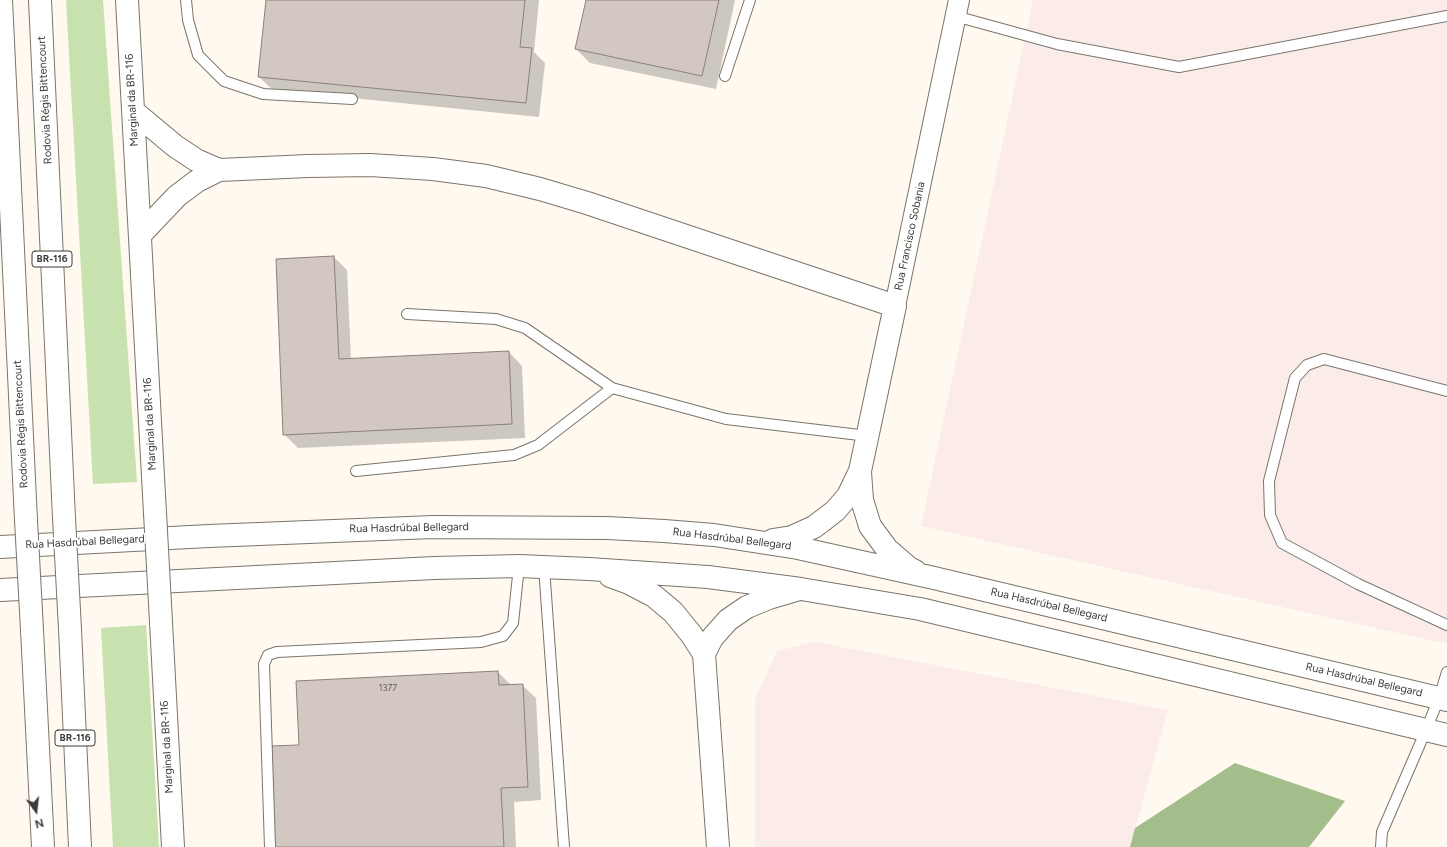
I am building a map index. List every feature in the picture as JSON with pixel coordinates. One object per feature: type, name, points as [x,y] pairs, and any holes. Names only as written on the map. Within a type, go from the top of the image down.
[{"type":"main road","name":"Rodovia Régis Bittencourt","points":[[1,0],[43,847]]},
{"type":"main road","name":"Rodovia Régis Bittencourt","points":[[40,0],[80,847]]},
{"type":"main road","name":"Marginal da BR-116","points":[[127,0],[173,847]]},
{"type":"main road","points":[[133,111],[175,146],[196,160],[219,170]]},
{"type":"main road","points":[[140,235],[177,196],[197,181],[219,170],[370,165],[433,169],[486,176],[540,189],[587,203],[895,306]]},
{"type":"main road","name":"Rua Francisco Sobania","points":[[763,542],[792,537],[814,528],[835,511],[848,496],[860,471],[895,306]]},
{"type":"main road","name":"Rua Francisco Sobania","points":[[860,471],[862,500],[870,526],[887,549],[909,568],[934,578]]},
{"type":"main road","name":"Rua Hasdrúbal Bellegard","points":[[0,547],[361,529],[497,527],[599,528],[664,531],[763,542],[798,548],[934,578],[1443,699]]},
{"type":"main road","points":[[0,590],[395,569],[519,566],[708,577],[801,589],[891,603],[952,616],[1437,733]]},
{"type":"main road","points":[[589,569],[629,583],[654,596],[674,612],[704,654],[718,847]]},
{"type":"main road","points":[[704,654],[712,638],[722,626],[747,607],[769,598],[801,589]]},
{"type":"street","name":"Rua Francisco Sobania","points":[[895,306],[957,8]]},
{"type":"lane","points":[[186,0],[188,20],[198,55],[224,81],[263,94],[352,99]]},
{"type":"lane","points":[[725,76],[750,0]]},
{"type":"lane","points":[[957,8],[1057,44],[1179,67],[1447,16]]},
{"type":"lane","points":[[406,314],[496,319],[525,328],[612,388],[726,419],[868,436]]},
{"type":"lane","points":[[1447,391],[1324,359],[1307,365],[1295,378],[1269,481],[1270,515],[1282,543],[1358,584],[1447,625]]},
{"type":"lane","points":[[356,471],[514,454],[538,446],[612,388]]},
{"type":"lane","points":[[270,847],[264,664],[268,656],[277,652],[481,642],[503,636],[513,623],[519,566]]},
{"type":"lane","points":[[544,567],[564,847]]},
{"type":"lane","points":[[1382,847],[1382,832],[1437,733],[1447,672]]},
{"type":"shaded area","points":[[1033,0],[1447,0],[1447,644],[921,526]]},
{"type":"shaded area","points":[[815,642],[1168,710],[1130,847],[755,847],[755,698],[777,651]]},
{"type":"green space","points":[[66,0],[103,0],[137,482],[93,484]]},
{"type":"green space","points":[[146,625],[159,847],[113,847],[101,628]]},
{"type":"green space","points":[[1235,763],[1345,801],[1309,847],[1130,847],[1135,828]]},
{"type":"building","points":[[266,0],[525,0],[520,47],[532,48],[526,103],[258,77]]},
{"type":"building","points":[[586,0],[719,0],[702,76],[575,49]]},
{"type":"building","points":[[334,256],[339,359],[509,351],[512,424],[283,435],[276,259]]},
{"type":"building","points":[[498,671],[499,685],[523,684],[528,787],[501,788],[504,847],[274,847],[269,746],[299,745],[296,681]]}]
